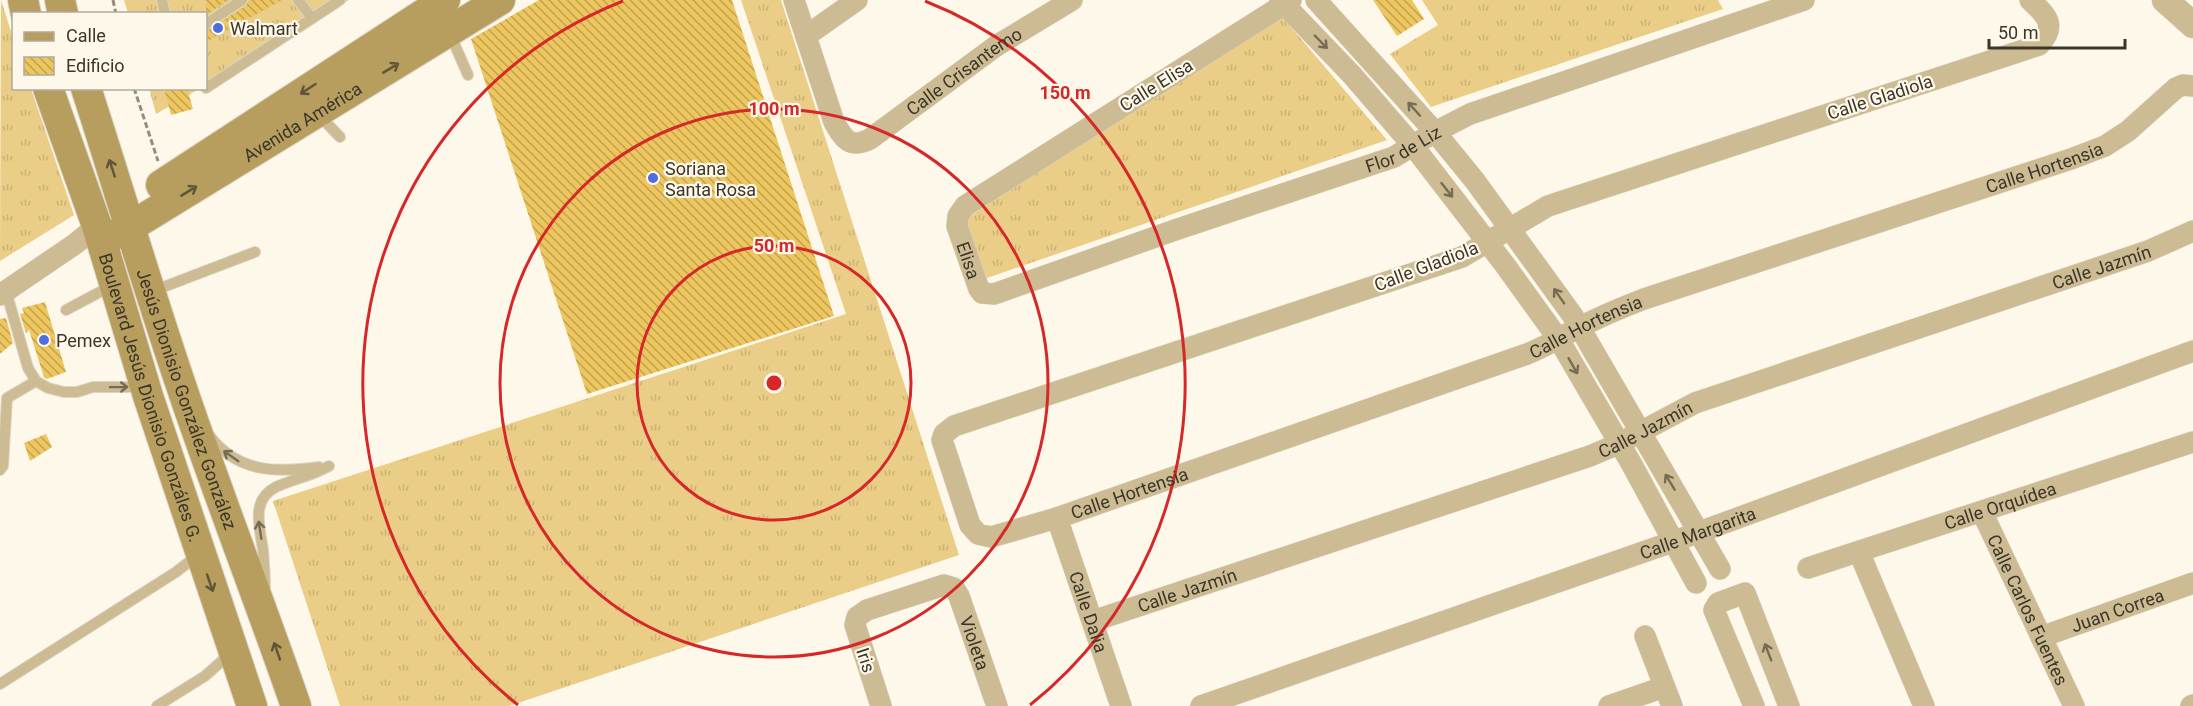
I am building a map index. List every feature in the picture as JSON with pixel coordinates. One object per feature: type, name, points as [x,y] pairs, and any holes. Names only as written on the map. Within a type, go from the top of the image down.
[{"type":"main road","name":"Avenida América","points":[[127,218],[165,183],[441,13],[500,0]]},
{"type":"main road","name":"Avenida América","points":[[91,237],[317,113],[441,13]]},
{"type":"main road","name":"Boulevard Jesús Dionisio Gonzáles G.","points":[[49,90],[91,237],[115,285],[145,387],[252,706]]},
{"type":"main road","name":"Jesús Dionisio González González","points":[[87,90],[187,406],[296,706]]},
{"type":"street","points":[[794,0],[806,36],[857,0]]},
{"type":"street","name":"Calle Crisantemo","points":[[806,36],[834,122],[845,139],[852,144],[859,144],[870,139],[996,46],[1072,0]]},
{"type":"street","points":[[1316,0],[1435,132],[1512,229],[1580,327],[1720,569]]},
{"type":"street","name":"Flor de Liz","points":[[999,292],[1175,230],[1386,160],[1414,147],[1435,132],[1470,114],[1804,0]]},
{"type":"street","name":"Calle Gladiola","points":[[970,525],[942,440],[944,434],[954,426],[1462,257],[1548,206],[2039,45],[2049,31],[2049,22],[2046,15],[2030,0]]},
{"type":"street","points":[[2165,0],[2193,25]]},
{"type":"street","points":[[1285,2],[1414,147],[1488,242],[1558,340],[1675,541],[1696,583]]},
{"type":"street","name":"Calle Elisa","points":[[961,210],[1285,2]]},
{"type":"street","name":"Calle Hortensia","points":[[970,525],[978,534],[991,537],[1057,518],[1518,357],[1644,299],[2071,159],[2104,146],[2128,131],[2170,93],[2183,85],[2191,85]]},
{"type":"street","name":"Elisa","points":[[961,210],[957,216],[957,226],[979,289],[982,293],[999,292]]},
{"type":"street","name":"Calle Jazmín","points":[[1093,621],[1590,456],[1618,444],[1695,403],[2148,250],[2193,231]]},
{"type":"street","points":[[3,293],[91,237]]},
{"type":"street","name":"Calle Margarita","points":[[1201,706],[1675,541],[2193,351]]},
{"type":"street","name":"Calle Orquídea","points":[[1808,568],[2193,442]]},
{"type":"street","name":"Calle Carlos Fuentes","points":[[1982,512],[2074,706]]},
{"type":"street","name":"Calle Dalia","points":[[1057,518],[1121,706]]},
{"type":"street","points":[[1859,552],[1924,706]]},
{"type":"street","name":"Juan Correa","points":[[2041,637],[2193,583]]},
{"type":"street","name":"Violeta","points":[[860,614],[941,586],[954,588],[959,596],[996,706]]},
{"type":"street","points":[[1754,706],[1714,610],[1715,605],[1745,593],[1789,706]]},
{"type":"street","name":"Iris","points":[[860,614],[855,625],[881,706]]},
{"type":"street","points":[[1609,706],[1668,696],[1645,636]]},
{"type":"lane","points":[[207,23],[242,0]]},
{"type":"lane","points":[[298,0],[312,18]]},
{"type":"lane","points":[[207,86],[340,0]]},
{"type":"lane","points":[[441,13],[468,75]]},
{"type":"lane","points":[[317,113],[340,137]]},
{"type":"lane","points":[[150,292],[255,252]]},
{"type":"lane","points":[[66,310],[115,285]]},
{"type":"lane","points":[[3,293],[28,368],[36,381],[48,388],[64,392],[77,392],[93,387],[145,387]]},
{"type":"lane","points":[[0,470],[3,466],[7,398],[36,381]]},
{"type":"lane","points":[[187,406],[215,444],[235,460],[261,468],[292,471],[328,466],[319,472],[274,488],[261,501],[258,521],[266,590],[262,609]]},
{"type":"lane","points":[[0,684],[176,572],[200,554]]},
{"type":"lane","points":[[157,706],[205,676],[233,651]]},
{"type":"path","points":[[135,90],[165,183]]},
{"type":"green space","points":[[1,0],[12,35],[12,90],[31,90],[74,215],[0,261]]},
{"type":"green space","points":[[124,0],[349,0],[207,84],[207,12],[128,12]]},
{"type":"green space","points":[[741,0],[781,0],[959,555],[509,706],[340,706],[273,501],[846,314]]},
{"type":"green space","points":[[1422,0],[1718,0],[1723,9],[1431,107],[1390,54],[1438,25]]},
{"type":"green space","points":[[1279,13],[1387,140],[987,278],[964,220]]},
{"type":"green space","points":[[150,90],[197,90],[156,114]]},
{"type":"building","points":[[206,0],[228,0],[207,14]]},
{"type":"building","points":[[249,0],[282,0],[207,41],[207,30],[246,6]]},
{"type":"building","name":"Soriana Santa Rosa","points":[[539,0],[732,0],[834,316],[587,394],[471,39]]},
{"type":"building","points":[[1373,0],[1412,0],[1424,19],[1397,36]]},
{"type":"building","points":[[188,90],[193,109],[171,115],[165,92]]},
{"type":"building","name":"Pemex","points":[[45,302],[66,372],[47,379],[44,377],[29,330],[26,333],[20,314],[24,313],[22,308]]},
{"type":"building","points":[[6,318],[13,343],[0,354],[0,319]]},
{"type":"building","points":[[46,434],[52,447],[30,461],[24,443]]},
{"type":"place","name":"Walmart","points":[[218,28]]},
{"type":"place","name":"Soriana Santa Rosa","points":[[653,178]]},
{"type":"place","name":"Pemex","points":[[44,340]]}]
